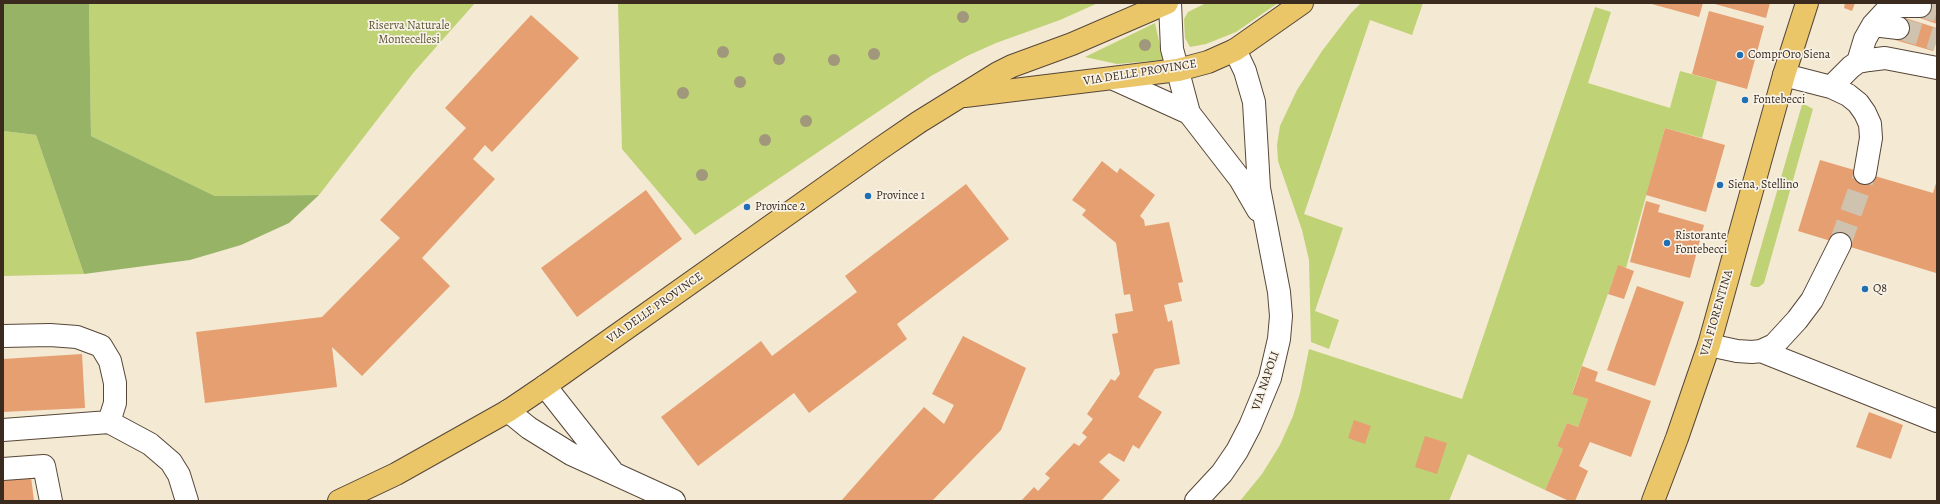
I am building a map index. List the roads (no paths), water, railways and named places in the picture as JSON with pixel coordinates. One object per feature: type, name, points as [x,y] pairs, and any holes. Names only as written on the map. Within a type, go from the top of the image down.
[{"type":"main road","name":"VIA DELLE PROVINCE","points":[[339,501],[396,474],[508,411],[868,157],[960,97],[1012,66],[1072,44],[1167,3]]},
{"type":"main road","name":"VIA DELLE PROVINCE","points":[[960,97],[1178,70],[1208,62],[1235,50],[1302,3]]},
{"type":"main road","name":"VIA FIORENTINA","points":[[1784,75],[1793,3]]},
{"type":"main road","name":"VIA FIORENTINA","points":[[1653,501],[1677,438],[1709,345],[1784,75],[1807,3]]},
{"type":"street","name":"VIA NAPOLI","points":[[1170,3],[1172,49],[1189,113],[1240,179],[1264,219]]},
{"type":"street","points":[[1831,87],[1858,62],[1865,39],[1873,26],[1886,11],[1898,6],[1920,6]]},
{"type":"street","points":[[1873,26],[1898,28]]},
{"type":"street","name":"VIA NAPOLI","points":[[1196,501],[1222,473],[1237,451],[1262,398],[1276,356],[1281,316],[1279,292],[1259,188],[1254,102],[1245,71],[1235,50]]},
{"type":"street","points":[[1858,62],[1885,58],[1937,68]]},
{"type":"street","points":[[1784,75],[1831,87],[1848,95],[1858,103],[1866,113],[1870,124],[1871,138],[1865,173]]},
{"type":"street","name":"VIA NAPOLI","points":[[1114,79],[1189,113]]},
{"type":"street","points":[[1761,351],[1774,345],[1782,338],[1812,300],[1840,244]]},
{"type":"street","points":[[3,336],[50,335],[70,337],[101,346],[110,361],[115,383],[115,403],[109,422]]},
{"type":"street","points":[[1709,345],[1737,351],[1761,351],[1937,420]]},
{"type":"street","points":[[545,386],[614,474]]},
{"type":"street","points":[[1871,395],[1937,407]]},
{"type":"street","points":[[508,411],[529,428],[571,454],[674,501]]},
{"type":"street","points":[[3,430],[109,422],[150,444],[166,457],[179,475],[187,501]]},
{"type":"street","points":[[3,469],[44,466],[51,501]]},
{"type":"tunnel","points":[[1920,6],[1937,11]]},
{"type":"tunnel","points":[[1898,28],[1937,40]]},
{"type":"tunnel","points":[[1840,244],[1865,173]]},
{"type":"place","name":"ComprOro Siena","points":[[1740,55]]},
{"type":"place","name":"Fontebecci","points":[[1745,100]]},
{"type":"place","name":"Siena, Stellino","points":[[1720,185]]},
{"type":"place","name":"Province 1","points":[[868,196]]},
{"type":"place","name":"Province 2","points":[[747,207]]},
{"type":"place","name":"Ristorante Fontebecci","points":[[1667,243]]},
{"type":"place","name":"Q8","points":[[1865,289]]},
{"type":"park label","name":"Riserva Naturale Montecellesi","points":[[409,33]]}]
